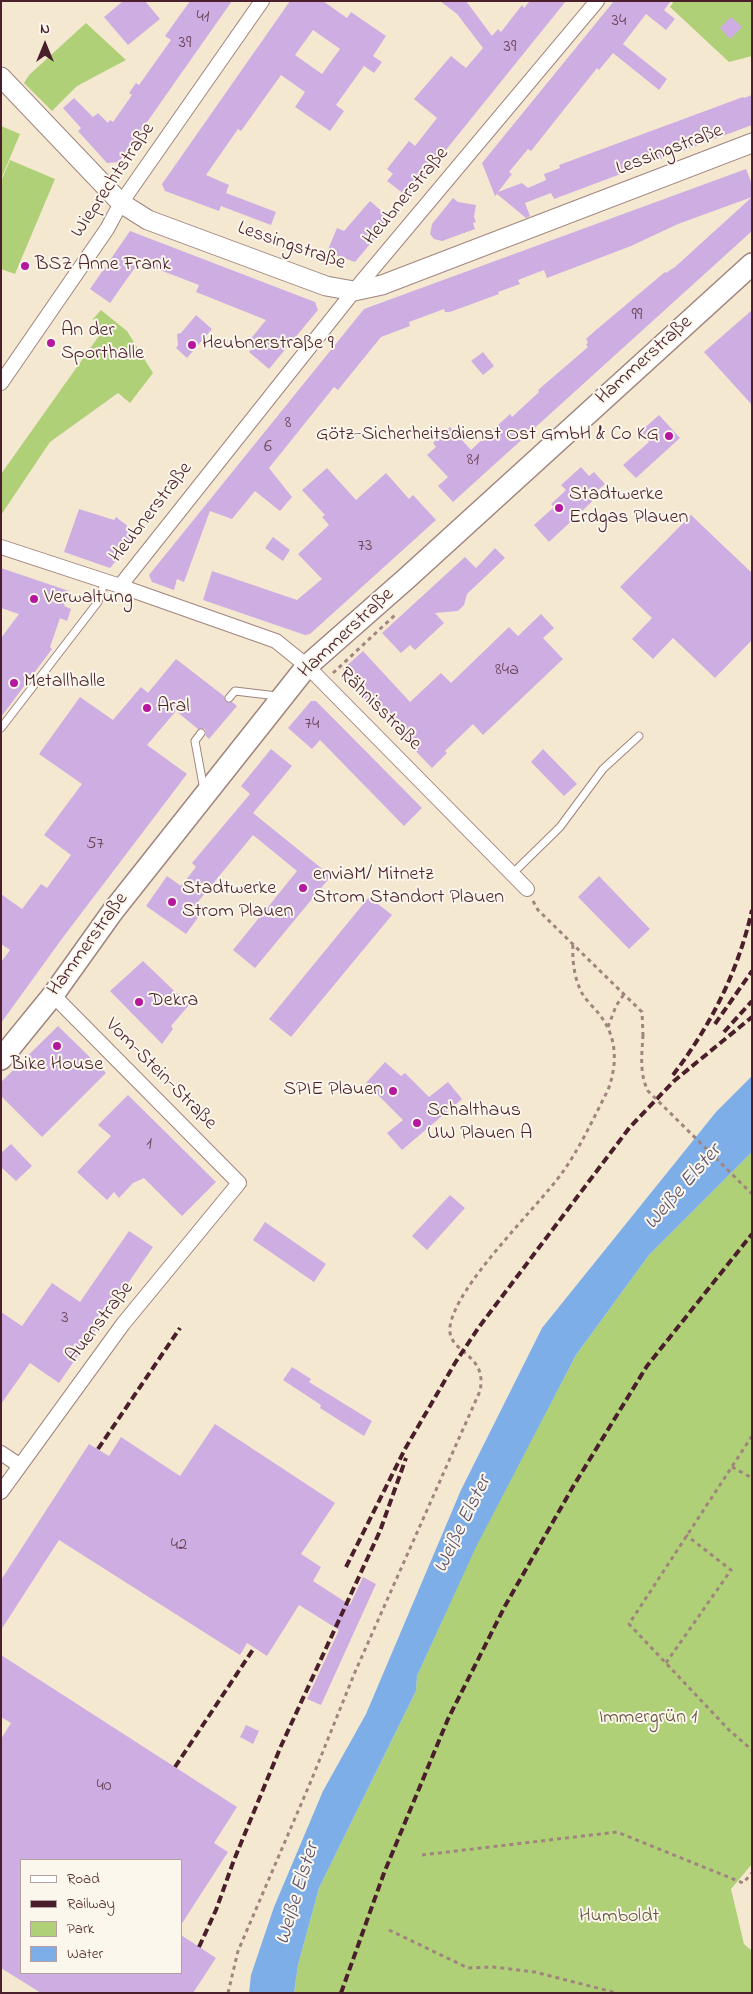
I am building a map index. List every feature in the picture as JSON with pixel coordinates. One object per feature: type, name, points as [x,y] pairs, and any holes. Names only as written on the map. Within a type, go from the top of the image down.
[{"type":"main road","name":"Lessingstraße","points":[[1,77],[121,203],[157,223],[326,286],[354,291],[382,285],[752,144]]},
{"type":"main road","name":"Hammerstraße","points":[[1,1059],[54,994],[113,911],[307,666],[407,578],[752,264]]},
{"type":"street","name":"Wieprechtstraße","points":[[1,383],[107,230],[121,203],[262,1]]},
{"type":"street","name":"Heubnerstraße","points":[[120,586],[354,291],[596,1]]},
{"type":"street","name":"Rähnisstraße","points":[[1,548],[120,586],[276,641],[307,666],[527,889]]},
{"type":"street","name":"Vom-Stein-Straße","points":[[54,994],[239,1183]]},
{"type":"street","name":"Auenstraße","points":[[1,1492],[123,1324],[239,1183]]},
{"type":"street","points":[[1,1454],[20,1465]]},
{"type":"lane","points":[[1,728],[98,602],[105,581]]},
{"type":"lane","points":[[230,698],[235,691],[283,697]]},
{"type":"lane","points":[[201,734],[195,741],[205,795]]},
{"type":"lane","points":[[512,874],[560,827],[604,769],[639,736]]},
{"type":"path","points":[[527,889],[538,910],[642,1012],[641,1066],[643,1081],[648,1091],[752,1194]]},
{"type":"path","points":[[228,1993],[238,1951],[355,1672],[480,1391],[482,1376],[478,1365],[474,1359],[454,1344],[451,1336],[450,1328],[453,1316],[484,1268],[546,1194],[575,1152],[614,1075],[614,1045],[608,1027],[580,988],[572,956],[573,944]]},
{"type":"path","points":[[608,1027],[616,1006],[624,994]]},
{"type":"path","points":[[752,1436],[629,1624],[729,1730],[752,1750]]},
{"type":"path","points":[[732,1467],[752,1478]]},
{"type":"path","points":[[666,1663],[731,1570],[686,1535]]},
{"type":"path","points":[[422,1855],[617,1832],[743,1883],[752,1873]]},
{"type":"path","points":[[389,1930],[468,1968],[493,1967],[535,1972],[617,1993]]},
{"type":"green space","points":[[674,1],[752,1],[752,56],[729,62],[670,7]]},
{"type":"green space","points":[[86,23],[126,60],[77,86],[52,111],[24,83],[29,75]]},
{"type":"green space","points":[[1,126],[20,134],[1,179]]},
{"type":"green space","points":[[10,160],[55,179],[15,274],[1,269],[1,181]]},
{"type":"green space","points":[[101,310],[127,331],[153,373],[130,403],[118,393],[50,442],[1,515],[1,474],[101,333],[93,319]]},
{"type":"green space","points":[[752,1152],[752,1864],[731,1889],[744,1944],[752,1951],[752,1993],[294,1993],[298,1965],[319,1888],[416,1691],[417,1676],[475,1547],[576,1355],[649,1255]]},
{"type":"water","name":"Weiße Elster","points":[[752,1076],[752,1152],[649,1255],[576,1355],[476,1547],[417,1676],[416,1691],[319,1888],[298,1965],[294,1993],[249,1993],[251,1975],[274,1907],[323,1791],[366,1714],[461,1490],[542,1328],[716,1112]]},
{"type":"building","points":[[123,1],[145,1],[160,19],[128,45],[104,17]]},
{"type":"building","points":[[190,1],[232,1],[119,162],[107,163],[78,131],[81,128],[63,108],[74,98],[93,117],[98,113],[108,123],[110,120],[113,122],[132,95],[129,93],[136,83],[139,85],[171,40],[165,36]]},
{"type":"building","points":[[290,1],[323,1],[347,18],[351,12],[386,36],[373,56],[382,62],[374,73],[364,66],[336,105],[344,111],[330,131],[295,107],[305,92],[281,75],[241,131],[238,129],[206,175],[229,185],[226,193],[276,212],[271,225],[221,206],[219,211],[165,191],[162,184]],"holes":[[[313,30],[340,49],[322,74],[295,55]]]},
{"type":"building","points":[[440,1],[466,1],[492,36],[498,29],[501,32],[522,5],[524,8],[530,1],[566,1],[408,197],[387,181],[393,174],[387,169],[409,141],[415,146],[437,118],[414,99],[451,56],[466,68],[483,48],[457,14]]},
{"type":"building","points":[[614,1],[671,1],[664,10],[675,19],[666,30],[646,14],[623,44],[667,79],[659,90],[613,53],[599,70],[597,68],[531,151],[528,149],[509,172],[512,174],[498,192],[522,183],[528,188],[546,180],[544,174],[560,168],[559,165],[752,95],[752,125],[554,199],[551,193],[525,203],[530,216],[526,218],[497,194],[495,196],[482,163]]},
{"type":"building","points":[[731,17],[742,27],[730,39],[720,28]]},
{"type":"building","points":[[746,169],[752,184],[752,197],[678,224],[631,246],[547,278],[544,270],[518,280],[520,284],[498,292],[499,294],[450,312],[445,312],[444,309],[409,322],[410,326],[381,337],[338,390],[334,387],[269,468],[292,497],[280,511],[255,491],[232,519],[210,511],[184,582],[177,579],[174,590],[152,582],[149,575],[364,309]]},
{"type":"building","points":[[752,197],[752,231],[453,502],[438,486],[448,477],[427,455],[436,447],[433,443],[450,427],[471,450],[510,414],[512,417],[539,392],[538,390],[588,347],[586,339],[665,272],[675,267]]},
{"type":"building","points":[[453,198],[458,202],[476,205],[474,217],[476,222],[473,223],[475,229],[442,241],[434,239],[430,234],[432,224]]},
{"type":"building","points":[[370,201],[391,219],[355,262],[327,252],[337,228],[344,231]]},
{"type":"building","points":[[130,231],[315,302],[318,310],[269,369],[249,352],[253,347],[248,342],[266,320],[196,292],[199,285],[139,262],[110,303],[90,289]]},
{"type":"building","points":[[752,310],[752,405],[704,352]]},
{"type":"building","points":[[196,315],[212,329],[187,358],[176,348],[178,345],[177,334],[181,333]]},
{"type":"building","points":[[483,352],[494,366],[483,375],[471,361]]},
{"type":"building","points":[[659,415],[680,438],[636,478],[623,465],[649,442],[640,432]]},
{"type":"building","points":[[581,467],[589,476],[594,472],[605,484],[596,492],[599,495],[549,542],[534,525],[554,507],[551,504],[566,490],[561,485]]},
{"type":"building","points":[[327,468],[356,500],[386,473],[409,499],[413,495],[436,520],[310,634],[305,635],[203,600],[212,571],[297,600],[322,579],[298,554],[329,525],[322,517],[325,515],[302,490]]},
{"type":"building","points":[[79,509],[114,520],[116,517],[138,534],[110,568],[64,552]]},
{"type":"building","points":[[691,515],[752,573],[752,640],[715,678],[673,638],[653,659],[632,639],[652,618],[620,587]]},
{"type":"building","points":[[273,537],[290,550],[283,561],[265,548]]},
{"type":"building","points":[[495,548],[505,558],[467,594],[464,605],[458,611],[435,613],[444,623],[415,650],[410,645],[401,653],[382,633],[465,557],[476,568]]},
{"type":"building","points":[[1,568],[69,591],[64,606],[71,609],[67,621],[60,618],[50,647],[52,649],[1,717],[1,638],[19,614],[1,608]]},
{"type":"building","points":[[541,614],[554,628],[543,638],[563,659],[483,735],[473,724],[445,751],[447,753],[432,768],[343,676],[343,669],[363,651],[410,702],[441,673],[451,683],[509,627],[518,636]]},
{"type":"building","points":[[176,659],[224,696],[226,702],[232,702],[237,706],[209,739],[206,736],[205,729],[198,729],[176,711],[147,745],[187,774],[61,940],[1,1023],[1,962],[10,950],[1,944],[1,894],[22,909],[41,884],[47,888],[71,855],[44,835],[82,784],[39,754],[80,697],[113,720],[141,687],[148,693]]},
{"type":"building","points":[[311,701],[316,701],[422,808],[404,826],[320,740],[312,749],[288,728]]},
{"type":"building","name":"enviaM/ Mitnetz Strom Standort Plauen","points":[[271,749],[292,766],[253,813],[331,876],[255,968],[233,950],[297,871],[253,835],[197,903],[205,908],[186,934],[146,906],[167,876],[181,886],[196,867],[192,863],[250,794],[241,786]]},
{"type":"building","points":[[543,749],[577,784],[564,796],[531,762]]},
{"type":"building","points":[[599,876],[650,929],[629,949],[578,897]]},
{"type":"building","points":[[369,897],[392,915],[291,1037],[269,1019]]},
{"type":"building","name":"Dekra","points":[[143,961],[189,1005],[171,1026],[173,1029],[162,1044],[110,991]]},
{"type":"building","points":[[58,1026],[106,1073],[42,1137],[1,1096],[1,1082]]},
{"type":"building","points":[[385,1062],[401,1076],[405,1073],[429,1097],[448,1082],[462,1099],[402,1150],[387,1133],[403,1120],[366,1083]]},
{"type":"building","points":[[128,1095],[216,1182],[182,1216],[144,1178],[133,1183],[119,1198],[114,1192],[107,1200],[77,1172],[111,1136],[98,1125]]},
{"type":"building","points":[[11,1144],[32,1166],[16,1181],[1,1167],[1,1153]]},
{"type":"building","points":[[450,1195],[465,1208],[427,1250],[412,1236]]},
{"type":"building","points":[[265,1222],[326,1264],[314,1282],[253,1240]]},
{"type":"building","points":[[129,1231],[153,1247],[59,1383],[30,1363],[1,1404],[1,1312],[22,1326],[52,1283],[80,1302]]},
{"type":"building","points":[[292,1367],[311,1379],[309,1382],[372,1421],[364,1436],[320,1408],[321,1405],[283,1380]]},
{"type":"building","points":[[215,1424],[335,1503],[301,1554],[321,1567],[313,1581],[350,1605],[363,1577],[376,1584],[321,1705],[307,1699],[339,1630],[299,1605],[267,1656],[247,1643],[240,1655],[59,1540],[1,1630],[1,1580],[89,1444],[109,1456],[121,1437],[180,1476]]},
{"type":"building","points":[[1,1655],[237,1807],[214,1843],[228,1852],[182,1923],[182,1859],[20,1859],[20,1974],[182,1974],[182,1936],[216,1958],[193,1993],[41,1993],[1,1968],[1,1739],[11,1723],[1,1717]]},
{"type":"building","points":[[246,1725],[259,1731],[253,1744],[240,1737]]},
{"type":"railway","points":[[673,1075],[699,1037],[721,997],[739,955],[752,910]]},
{"type":"railway","points":[[715,1024],[752,971]]},
{"type":"railway","points":[[724,1032],[752,1001]]},
{"type":"railway","points":[[346,1567],[405,1449],[455,1363],[479,1327],[630,1127],[674,1081],[752,1017]]},
{"type":"railway","points":[[341,1993],[384,1873],[448,1719],[505,1606],[574,1485],[647,1366],[752,1234]]},
{"type":"railway","points":[[98,1449],[180,1328]]},
{"type":"railway","points":[[199,1947],[216,1910],[234,1860],[281,1746],[380,1531],[406,1458]]},
{"type":"railway","points":[[175,1767],[254,1648]]},
{"type":"place","name":"BSZ Anne Frank","points":[[25,266]]},
{"type":"place","name":"An der Sporthalle","points":[[51,343]]},
{"type":"place","name":"Heubnerstraße 9","points":[[192,345]]},
{"type":"place","name":"Götz-Sicherheitsdienst Ost GmbH & Co KG","points":[[669,436]]},
{"type":"place","name":"Stadtwerke Erdgas Plauen","points":[[559,508]]},
{"type":"place","name":"Verwaltung","points":[[34,599]]},
{"type":"place","name":"Metallhalle","points":[[14,683]]},
{"type":"place","name":"Aral","points":[[147,708]]},
{"type":"place","name":"enviaM/ Mitnetz Strom Standort Plauen","points":[[303,888]]},
{"type":"place","name":"Stadtwerke Strom Plauen","points":[[172,902]]},
{"type":"place","name":"Dekra","points":[[139,1002]]},
{"type":"place","name":"Bike House","points":[[57,1046]]},
{"type":"place","name":"SPIE Plauen","points":[[393,1091]]},
{"type":"place","name":"Schalthaus UW Plauen A","points":[[417,1123]]},
{"type":"park label","name":"Immergrün 1","points":[[648,1719]]},
{"type":"park label","name":"Humboldt","points":[[619,1918]]}]
